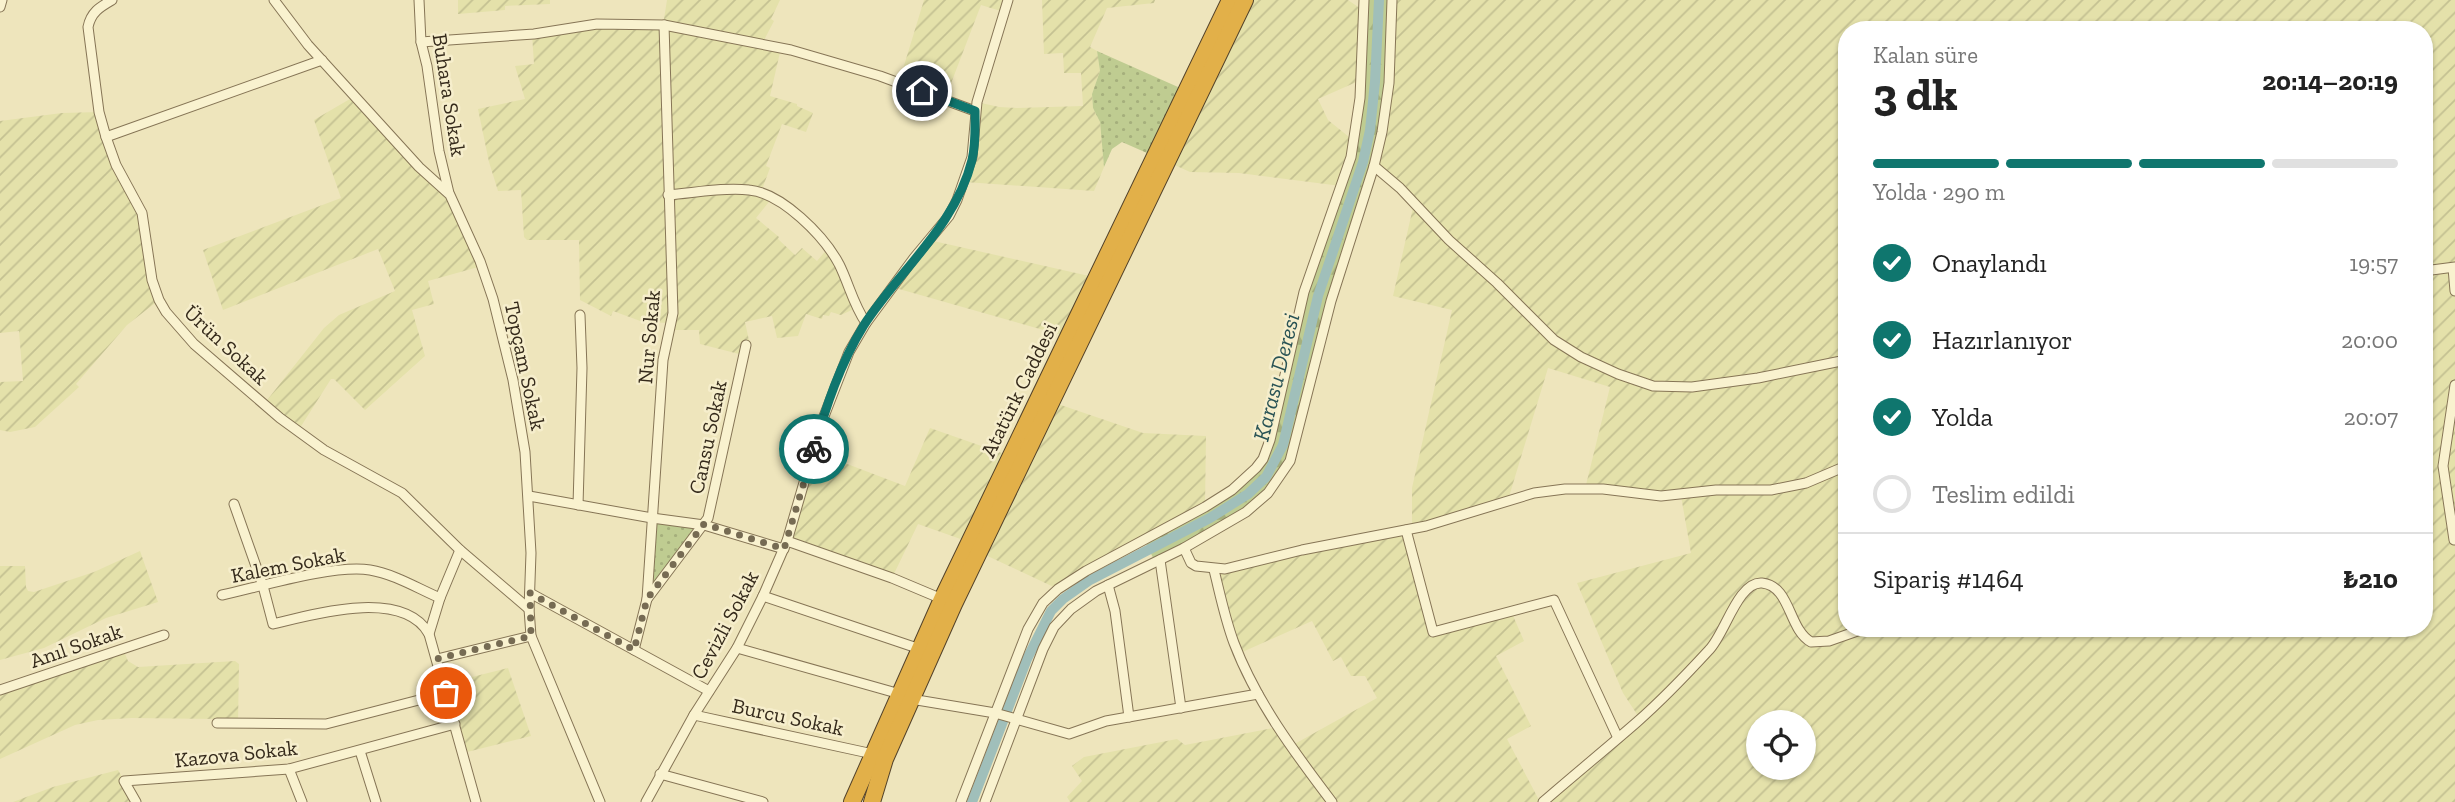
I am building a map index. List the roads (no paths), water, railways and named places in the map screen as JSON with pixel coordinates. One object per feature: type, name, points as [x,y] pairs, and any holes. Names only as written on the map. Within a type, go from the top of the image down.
[{"type":"highway","name":"Atatürk Caddesi","points":[[872,802],[920,649],[942,599],[1230,0]]},
{"type":"highway","name":"Atatürk Caddesi","points":[[852,802],[873,754],[954,604],[1244,0]]},
{"type":"street","points":[[0,8],[2,0]]},
{"type":"street","name":"Ürün Sokak","points":[[112,0],[95,11],[90,17],[88,27],[99,107],[116,165],[142,213],[151,274],[159,300],[176,326],[280,418],[324,450],[402,493],[460,550],[529,609]]},
{"type":"street","name":"Topçam Sokak","points":[[274,0],[322,60],[419,167],[450,195],[480,261],[493,299],[519,414],[528,496],[531,636],[600,802]]},
{"type":"street","name":"Buhara Sokak","points":[[419,0],[421,42],[439,151],[450,195]]},
{"type":"street","name":"Cevizli Sokak","points":[[646,802],[709,691],[737,648],[763,596],[786,545],[833,389],[849,352],[866,323],[953,208],[967,176],[972,157],[975,111],[1008,0]]},
{"type":"street","points":[[961,802],[1028,629],[1035,614],[1049,596],[1086,571],[1205,507],[1242,482],[1263,459],[1270,440],[1304,292],[1350,157],[1360,98],[1364,0]]},
{"type":"street","points":[[985,802],[1040,656],[1054,627],[1065,613],[1108,585],[1184,548],[1257,504],[1276,483],[1290,461],[1331,301],[1374,166],[1387,100],[1392,0]]},
{"type":"street","points":[[421,42],[534,34],[597,24],[664,25],[791,50],[880,76],[975,111]]},
{"type":"street","name":"Nur Sokak","points":[[634,650],[647,599],[663,360],[673,313],[664,25]]},
{"type":"street","points":[[106,137],[322,60]]},
{"type":"street","points":[[1374,166],[1554,340],[1581,358],[1618,374],[1653,386],[1676,388],[1734,383],[1838,362]]},
{"type":"street","points":[[668,195],[740,189],[758,191],[775,200],[802,219],[825,241],[839,265],[855,307],[866,323]]},
{"type":"street","points":[[2433,270],[2454,268],[2455,291]]},
{"type":"street","points":[[578,505],[582,368],[580,315]]},
{"type":"street","name":"Cansu Sokak","points":[[647,599],[708,518],[746,345]]},
{"type":"street","points":[[2454,540],[2443,466],[2455,385]]},
{"type":"street","points":[[1184,548],[1191,563],[1214,570],[1225,569],[1302,550],[1406,530],[1521,496],[1548,491],[1603,489],[1661,496],[1716,490],[1771,490],[1806,483],[1838,469]]},
{"type":"street","points":[[528,496],[652,518],[704,524],[786,545],[892,578],[942,599]]},
{"type":"street","points":[[234,503],[263,586],[273,624],[338,609],[367,608],[412,616],[422,622],[429,634],[476,802]]},
{"type":"street","points":[[1406,530],[1433,632],[1555,600],[1618,738]]},
{"type":"street","points":[[429,634],[440,598],[460,550]]},
{"type":"street","points":[[1160,560],[1181,708]]},
{"type":"street","name":"Kalem Sokak","points":[[222,595],[333,571],[360,569],[386,574],[440,598]]},
{"type":"street","points":[[1214,570],[1233,640],[1258,694],[1287,742],[1332,802]]},
{"type":"street","points":[[1543,802],[1640,719],[1716,642],[1742,592],[1753,583],[1766,583],[1777,589],[1800,633],[1811,642],[1840,637]]},
{"type":"street","points":[[1108,585],[1115,611],[1129,717]]},
{"type":"street","points":[[530,593],[709,691]]},
{"type":"street","points":[[763,596],[920,649]]},
{"type":"street","name":"Anıl Sokak","points":[[0,690],[164,635]]},
{"type":"street","points":[[436,659],[531,636]]},
{"type":"street","points":[[737,648],[906,696],[995,713],[1069,734],[1106,721],[1258,694]]},
{"type":"street","points":[[217,723],[326,724],[446,693]]},
{"type":"street","name":"Burcu Sokak","points":[[695,715],[873,754]]},
{"type":"street","name":"Kazova Sokak","points":[[136,802],[124,781],[289,769],[455,724]]},
{"type":"street","points":[[360,751],[376,802]]},
{"type":"street","points":[[289,769],[302,802]]},
{"type":"street","points":[[660,774],[763,802]]},
{"type":"waterway","name":"Karasu Deresi","points":[[972,802],[1027,659],[1051,611],[1090,580],[1210,518],[1248,494],[1266,477],[1283,445],[1318,296],[1363,162],[1370,130],[1379,0]]}]
